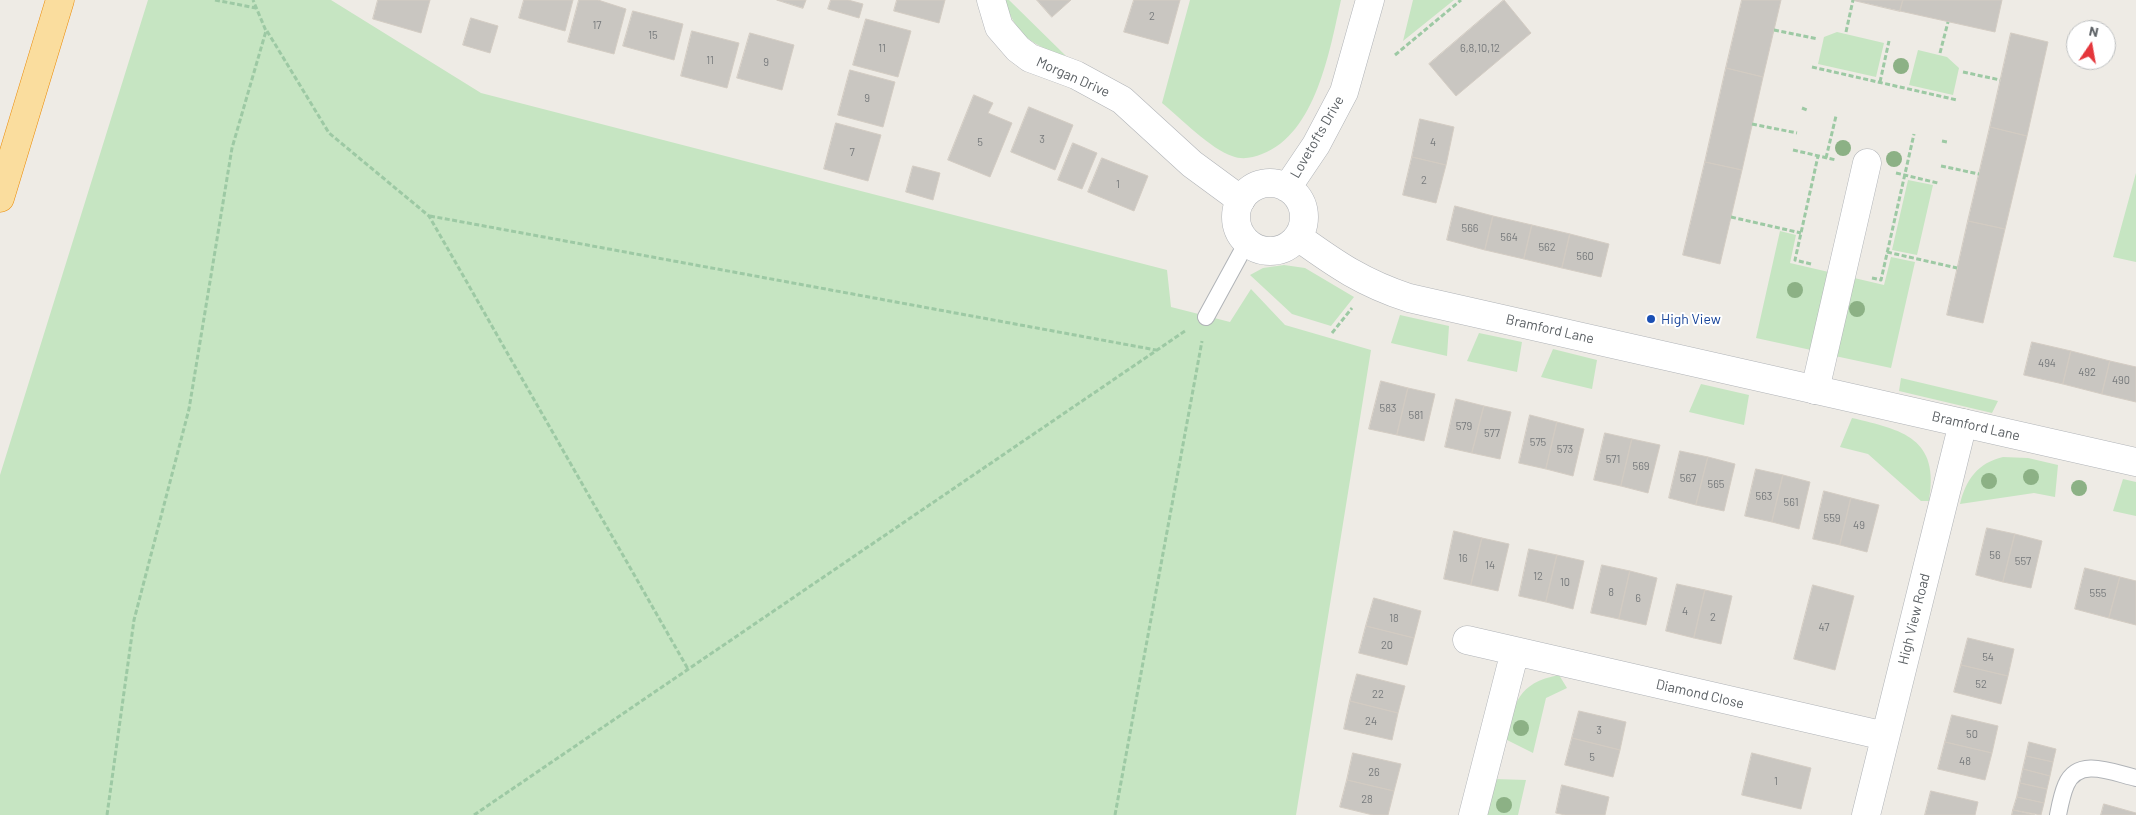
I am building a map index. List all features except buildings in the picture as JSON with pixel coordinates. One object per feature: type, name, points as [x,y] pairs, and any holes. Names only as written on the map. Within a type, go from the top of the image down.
[{"type":"highway","points":[[0,198],[60,0]]},
{"type":"street","name":"Morgan Drive","points":[[991,0],[999,27],[1018,49],[1030,58],[1076,75],[1122,100],[1192,164],[1241,200]]},
{"type":"street","name":"Lovetofts Drive","points":[[1287,188],[1316,145],[1344,92],[1370,0]]},
{"type":"street","points":[[1815,390],[1866,166]]},
{"type":"street","points":[[1267,183],[1287,188],[1301,202],[1304,219],[1298,237],[1285,248],[1271,252],[1258,249],[1247,242],[1238,227],[1236,211],[1241,200],[1251,189],[1267,183]]},
{"type":"street","name":"Bramford Lane","points":[[1298,237],[1332,262],[1366,282],[1409,298],[2136,462]]},
{"type":"street","name":"High View Road","points":[[1866,815],[1963,423]]},
{"type":"street","name":"Diamond Close","points":[[1467,640],[1885,736]]},
{"type":"street","points":[[1473,815],[1515,651]]},
{"type":"lane","points":[[1206,317],[1247,242]]},
{"type":"lane","points":[[2058,815],[2065,786],[2069,778],[2080,769],[2096,768],[2136,778]]},
{"type":"path","points":[[215,0],[257,8]]},
{"type":"path","points":[[253,0],[266,31],[329,133],[429,216],[688,669]]},
{"type":"path","points":[[1395,55],[1461,0]]},
{"type":"path","points":[[1846,32],[1853,0]]},
{"type":"path","points":[[1940,53],[1948,22]]},
{"type":"path","points":[[1774,30],[1818,39]]},
{"type":"path","points":[[107,815],[134,620],[189,409],[232,148],[266,31]]},
{"type":"path","points":[[1880,82],[1889,41]]},
{"type":"path","points":[[1812,67],[1956,100]]},
{"type":"path","points":[[1963,72],[2000,80]]},
{"type":"path","points":[[1802,108],[1807,110]]},
{"type":"path","points":[[1826,158],[1836,116]]},
{"type":"path","points":[[1752,124],[1797,133]]},
{"type":"path","points":[[1866,277],[1881,280],[1914,134]]},
{"type":"path","points":[[1793,150],[1938,183]]},
{"type":"path","points":[[1814,265],[1795,260],[1818,156]]},
{"type":"path","points":[[1942,166],[1979,174]]},
{"type":"path","points":[[429,216],[1157,350]]},
{"type":"path","points":[[1731,217],[1801,233]]},
{"type":"path","points":[[1887,252],[1957,268]]},
{"type":"path","points":[[474,815],[1206,317]]},
{"type":"path","points":[[1115,815],[1206,317]]},
{"type":"green space","points":[[148,0],[331,0],[481,93],[1167,270],[1171,307],[1230,322],[1251,289],[1285,325],[1371,350],[1296,815],[0,815],[0,475]]},
{"type":"green space","points":[[1005,0],[1009,0],[1066,56],[1044,48],[1027,37],[1014,22]]},
{"type":"green space","points":[[1190,0],[1341,0],[1332,42],[1318,88],[1308,109],[1296,128],[1280,144],[1262,154],[1243,158],[1224,153],[1162,103]]},
{"type":"green space","points":[[1413,0],[1454,0],[1403,41]]},
{"type":"green space","points":[[1837,32],[1884,43],[1876,77],[1818,64],[1824,37]]},
{"type":"green space","points":[[1918,50],[1947,57],[1959,68],[1953,95],[1909,85]]},
{"type":"green space","points":[[2136,173],[2136,262],[2113,257]]},
{"type":"green space","points":[[1908,180],[1933,185],[1917,255],[1892,250]]},
{"type":"green space","points":[[1780,231],[1796,235],[1790,263],[1833,273],[1811,350],[1756,338]]},
{"type":"green space","points":[[1891,257],[1915,262],[1891,368],[1835,356],[1850,277],[1884,285]]},
{"type":"green space","points":[[1284,265],[1305,268],[1354,297],[1331,326],[1292,314],[1250,275],[1263,268]]},
{"type":"green space","points":[[1400,315],[1449,326],[1447,356],[1391,343]]},
{"type":"green space","points":[[1479,333],[1522,342],[1517,372],[1467,361]]},
{"type":"green space","points":[[1553,349],[1597,360],[1592,389],[1541,377]]},
{"type":"green space","points":[[1901,378],[1998,401],[1992,413],[1899,391]]},
{"type":"green space","points":[[1701,384],[1749,395],[1744,425],[1689,412]]},
{"type":"green space","points":[[1852,418],[1887,427],[1914,440],[1923,450],[1929,463],[1931,480],[1929,501],[1921,501],[1868,454],[1840,447]]},
{"type":"green space","points":[[2003,457],[2028,458],[2058,465],[2055,497],[2034,493],[1960,504],[1966,487],[1974,473],[1987,463]]},
{"type":"green space","points":[[2123,479],[2136,482],[2136,516],[2113,511]]},
{"type":"green space","points":[[1559,675],[1567,688],[1546,698],[1533,753],[1505,739],[1515,705],[1520,696],[1534,683]]},
{"type":"green space","points":[[1495,779],[1526,780],[1518,815],[1486,815]]},
{"type":"place","name":"High View","points":[[1651,319]]}]
